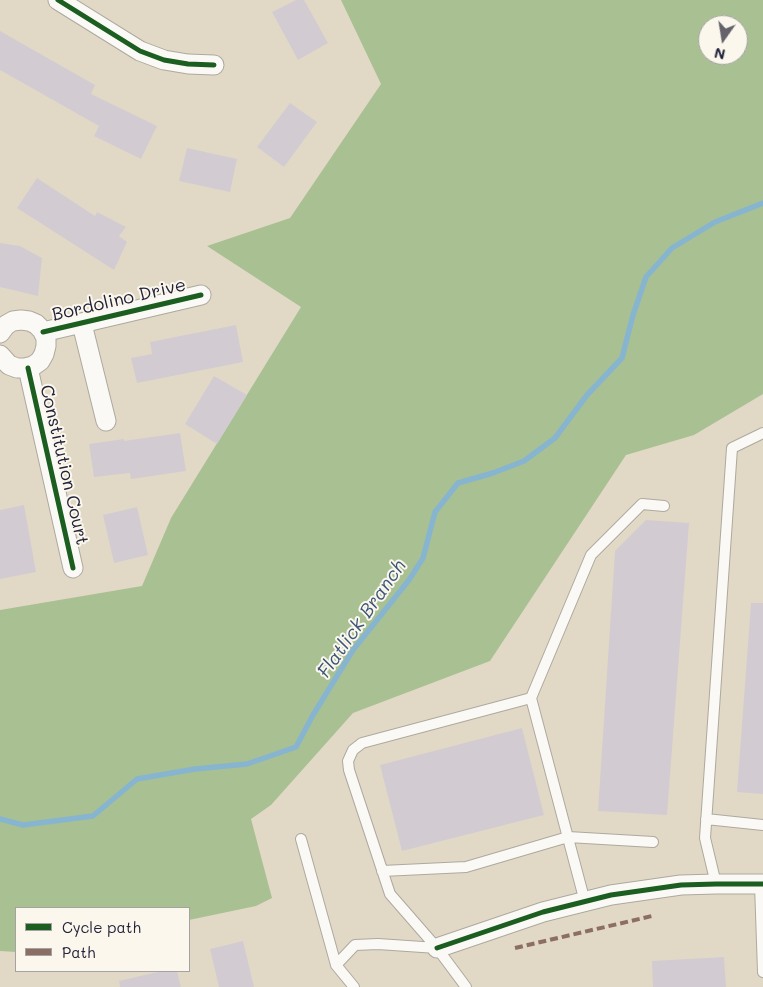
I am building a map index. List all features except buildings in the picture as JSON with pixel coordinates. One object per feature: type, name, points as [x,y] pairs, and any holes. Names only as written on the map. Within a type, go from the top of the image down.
[{"type":"street","points":[[58,0],[140,51],[172,61],[214,65]]},
{"type":"street","name":"Bordolino Drive","points":[[43,332],[200,295]]},
{"type":"street","points":[[0,332],[13,321],[29,321],[36,324],[43,332],[46,346],[40,361],[28,368],[17,368],[1,361]]},
{"type":"street","points":[[82,324],[106,421]]},
{"type":"street","name":"Constitution Court","points":[[28,368],[73,568]]},
{"type":"street","points":[[437,948],[543,912],[645,890],[716,884],[762,884]]},
{"type":"lane","points":[[716,884],[705,838],[732,448],[763,433]]},
{"type":"lane","points":[[585,902],[531,698],[591,555],[642,504],[664,506]]},
{"type":"lane","points":[[466,987],[437,948],[390,894],[349,770],[348,761],[353,750],[362,743],[531,698]]},
{"type":"lane","points":[[706,819],[763,824]]},
{"type":"lane","points":[[382,870],[466,868],[568,837],[653,842]]},
{"type":"lane","points":[[301,839],[336,965],[354,987]]},
{"type":"lane","points":[[762,884],[763,972]]},
{"type":"lane","points":[[336,965],[356,945],[378,944],[437,948]]},
{"type":"green space","points":[[341,0],[763,0],[763,394],[694,435],[626,455],[490,661],[353,713],[271,805],[251,819],[272,898],[256,906],[190,920],[190,907],[15,907],[15,952],[0,951],[0,610],[142,586],[171,518],[301,307],[207,246],[290,218],[381,84]]},
{"type":"waterway","name":"Flatlick Branch","points":[[0,819],[23,825],[93,816],[137,779],[195,769],[247,764],[296,747],[313,715],[353,650],[409,580],[423,558],[435,512],[458,483],[493,473],[524,461],[555,438],[587,395],[622,358],[633,315],[646,277],[672,248],[715,222],[763,203]]},
{"type":"marked path","points":[[515,948],[652,916]]},
{"type":"cycle path","points":[[58,0],[140,51],[164,60],[188,64],[214,65]]},
{"type":"cycle path","points":[[43,332],[201,295]]},
{"type":"cycle path","points":[[28,368],[73,568]]},
{"type":"cycle path","points":[[437,948],[543,912],[611,895],[681,885],[763,884]]}]
